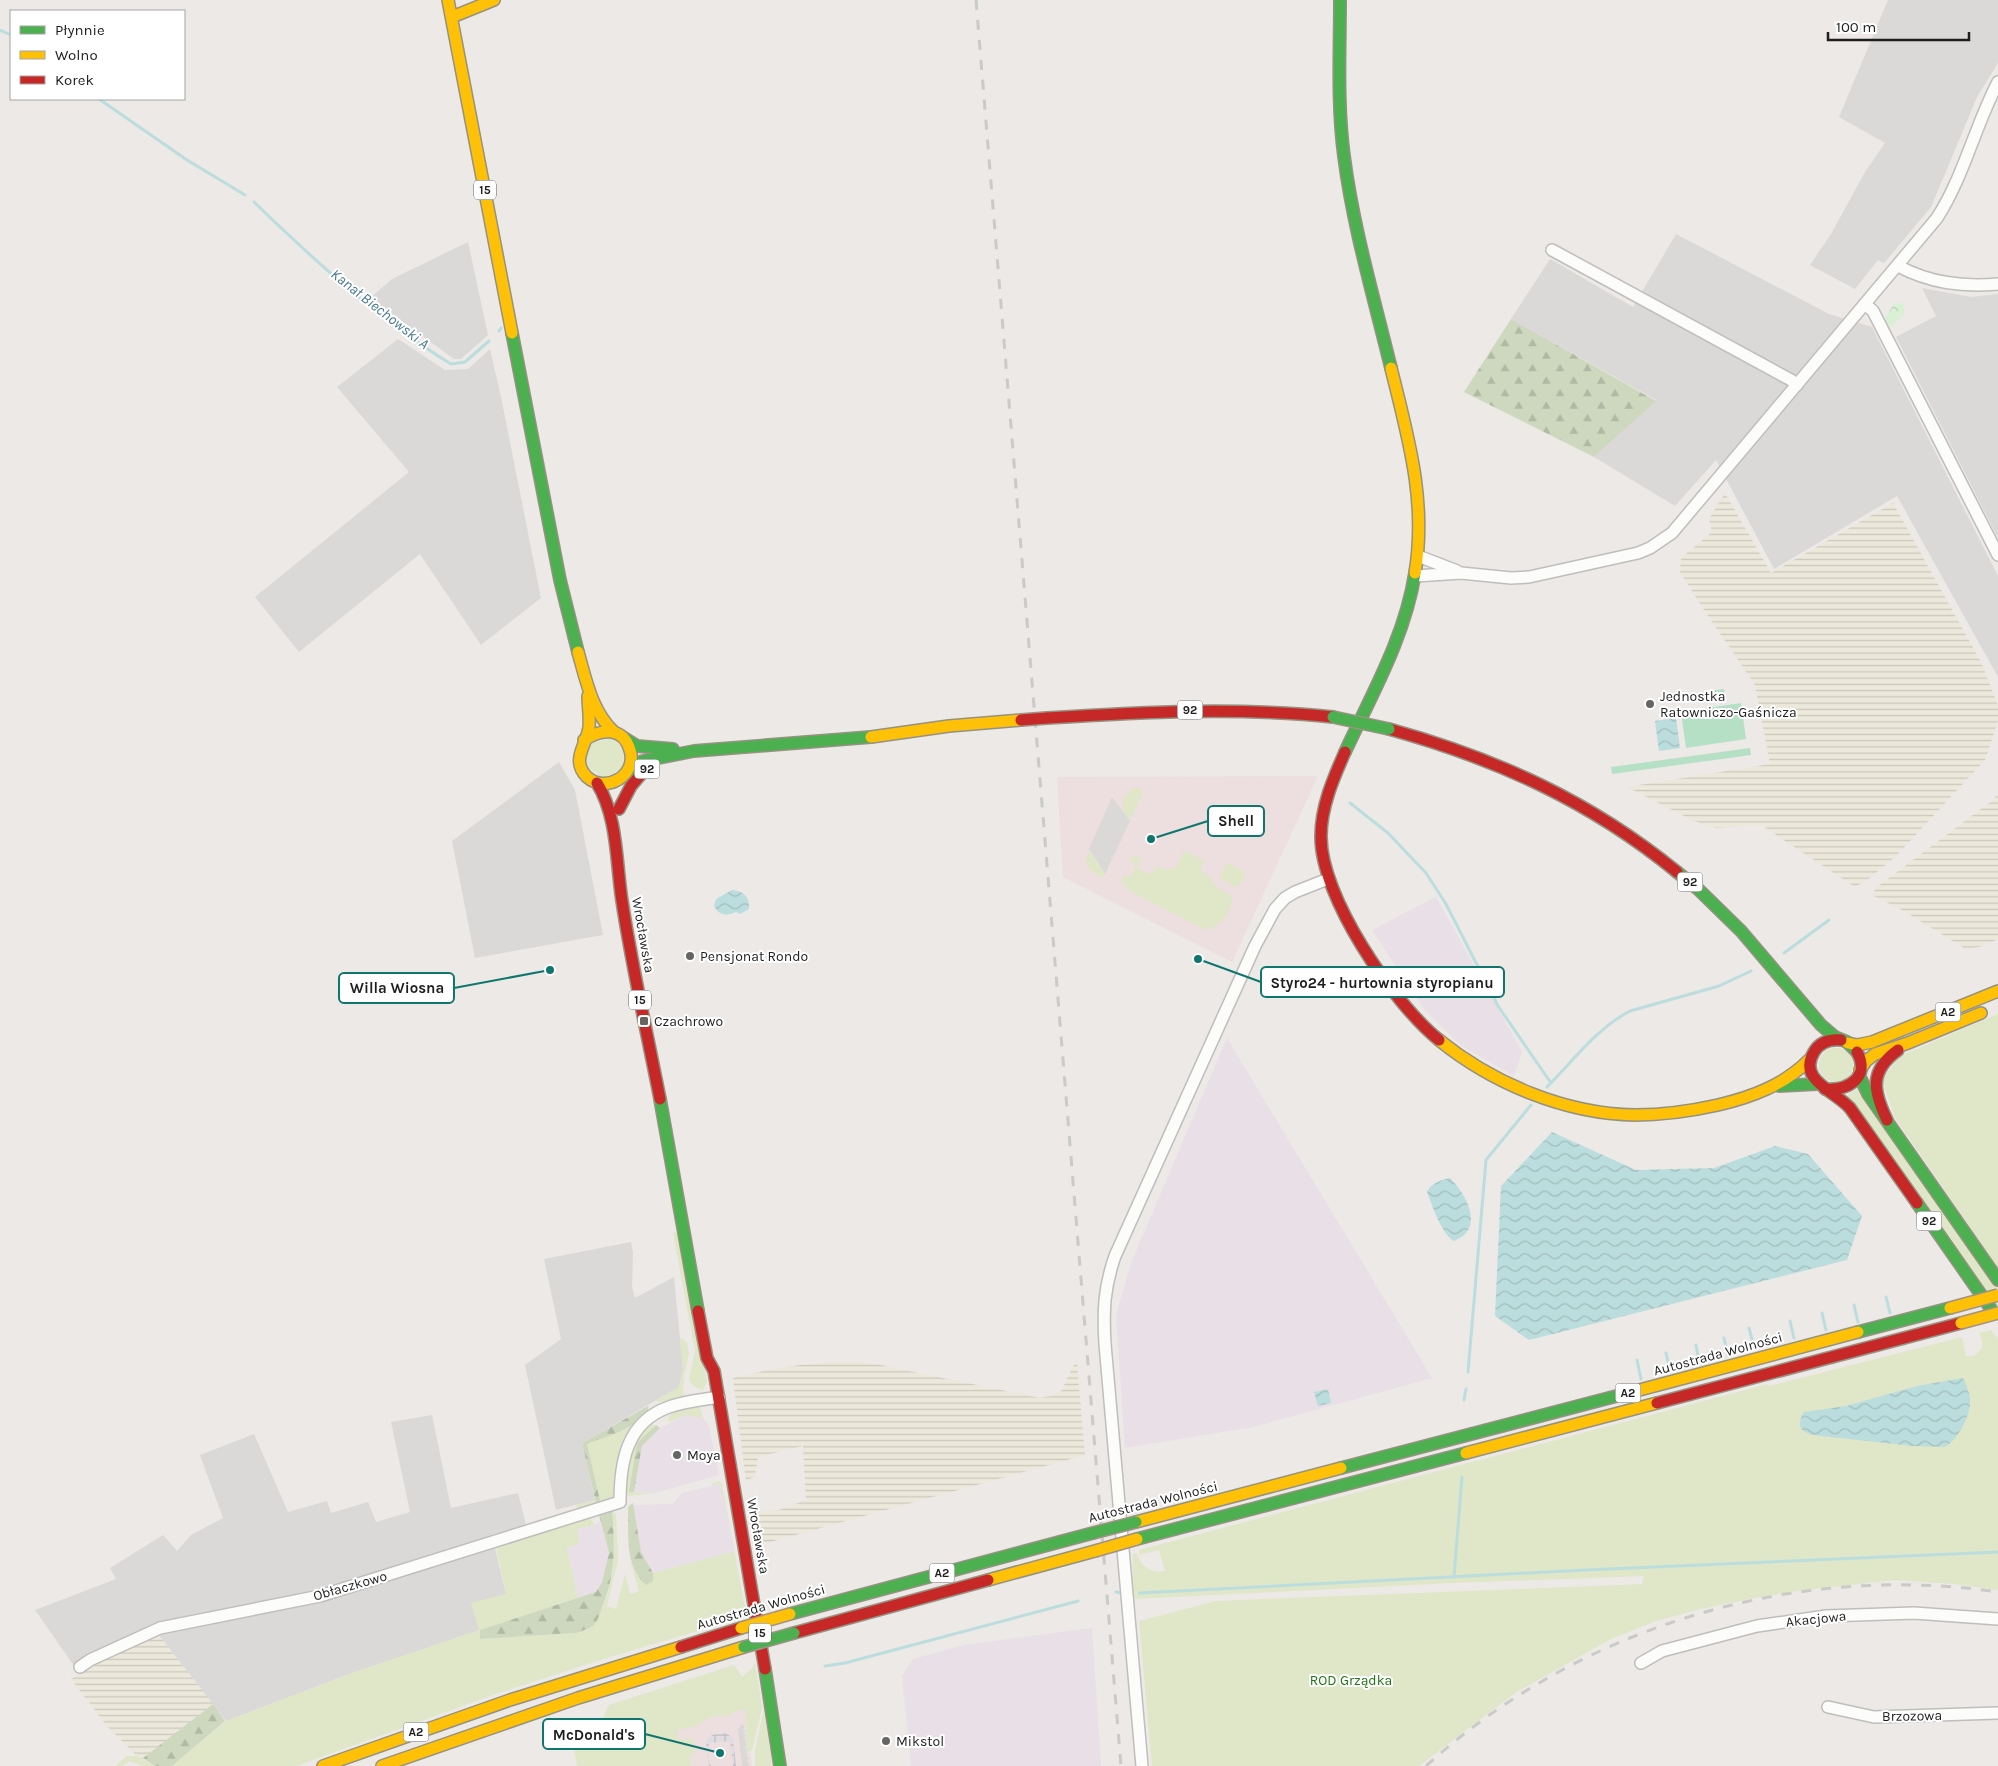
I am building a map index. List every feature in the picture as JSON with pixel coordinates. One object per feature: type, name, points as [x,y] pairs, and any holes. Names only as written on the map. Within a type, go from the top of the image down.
[{"type":"main road","name":"15","points":[[448,0],[560,580],[588,690],[604,723],[624,738],[630,747],[632,758],[625,775]]},
{"type":"main road","points":[[452,17],[494,0]]},
{"type":"main road","points":[[1340,0],[1340,106],[1344,157],[1414,463],[1419,503],[1416,576],[1404,623],[1329,790],[1321,825],[1323,853],[1328,879],[1340,905],[1376,967],[1409,1012],[1427,1031],[1460,1058],[1498,1080],[1533,1094],[1568,1104],[1615,1114],[1638,1116],[1680,1114],[1703,1109],[1778,1085],[1805,1067],[1816,1048],[1830,1040],[1845,1042]]},
{"type":"main road","name":"15","points":[[588,690],[589,727],[579,754],[581,770],[587,778],[597,783]]},
{"type":"main road","name":"92","points":[[625,775],[634,765],[644,761],[694,751],[854,739],[949,726],[1021,720],[1216,709],[1280,711],[1333,717],[1389,729],[1448,746],[1526,776],[1580,804],[1665,862],[1720,909],[1760,952],[1810,1013],[1835,1037],[1845,1042],[1858,1054],[1860,1072],[1866,1090],[1998,1280]]},
{"type":"main road","points":[[584,740],[602,730],[614,732]]},
{"type":"main road","name":"92","points":[[624,738],[638,746],[694,751]]},
{"type":"main road","name":"92","points":[[619,809],[630,786],[644,772],[656,765],[694,751]]},
{"type":"main road","points":[[597,783],[612,784],[625,775]]},
{"type":"main road","name":"Wrocławska","points":[[614,835],[619,809],[618,787],[625,775]]},
{"type":"main road","name":"Wrocławska","points":[[597,783],[603,793],[614,835],[622,901],[671,1157],[691,1227],[709,1312],[716,1355],[714,1371],[718,1397],[770,1695],[780,1766]]},
{"type":"main road","name":"A2","points":[[1845,1042],[1857,1045],[1872,1042],[1998,991]]},
{"type":"main road","name":"A2","points":[[1860,1072],[1866,1061],[1875,1054],[1908,1043],[1989,1010]]},
{"type":"main road","name":"92","points":[[1810,1013],[1817,1039],[1816,1048]]},
{"type":"main road","name":"A2","points":[[1887,1120],[1876,1095],[1877,1074],[1886,1059],[1908,1043]]},
{"type":"main road","points":[[1810,1060],[1809,1069],[1812,1077],[1821,1087]]},
{"type":"main road","points":[[1778,1085],[1786,1087],[1802,1083],[1833,1091],[1849,1088],[1860,1072]]},
{"type":"main road","name":"92","points":[[1821,1087],[1844,1101],[1853,1112],[1998,1320]]},
{"type":"main road","name":"Autostrada Wolności","points":[[323,1766],[510,1700],[790,1614],[1998,1295]]},
{"type":"main road","name":"A2","points":[[382,1766],[578,1698],[744,1647],[1137,1539],[1998,1313]]},
{"type":"street","points":[[1416,576],[1461,573],[1493,577],[1529,577],[1623,557],[1650,548],[1672,533],[1937,218],[1947,202],[1975,132],[1998,82]]},
{"type":"street","points":[[1552,250],[1797,385]]},
{"type":"street","points":[[1898,266],[1916,276],[1950,283],[1969,285],[1998,284]]},
{"type":"street","points":[[1865,304],[1872,311],[1998,555]]},
{"type":"street","points":[[1418,556],[1461,573]]},
{"type":"street","points":[[1142,1766],[1106,1362],[1104,1314],[1107,1279],[1114,1256],[1255,946],[1275,909],[1285,898],[1328,879]]},
{"type":"street","name":"Obłaczkowo","points":[[80,1667],[90,1660],[154,1630],[320,1596],[620,1502],[620,1479],[624,1455],[632,1438],[642,1425],[656,1413],[671,1406],[718,1397]]},
{"type":"street","name":"Akacjowa","points":[[1641,1663],[1662,1651],[1748,1629],[1826,1616],[1914,1613],[1998,1619]]},
{"type":"street","name":"Brzozowa","points":[[1828,1707],[1874,1717],[1998,1713]]},
{"type":"shaded area","points":[[1888,0],[1998,0],[1998,63],[1977,97],[1931,207],[1884,263],[1878,260],[1855,289],[1810,265],[1831,234],[1865,172],[1885,143],[1839,117]]},
{"type":"shaded area","points":[[1676,234],[1829,314],[1872,327],[1998,576],[1998,677],[1897,496],[1774,569],[1716,460],[1675,506],[1594,457],[1656,400],[1511,319],[1550,259],[1633,307]]},
{"type":"shaded area","points":[[468,242],[488,335],[461,359],[454,359],[370,298],[392,279]]},
{"type":"shaded area","points":[[1922,288],[1971,297],[1998,294],[1998,538],[1896,337],[1936,316]]},
{"type":"shaded area","points":[[398,339],[445,370],[468,369],[490,349],[541,598],[481,645],[420,554],[299,652],[255,597],[409,472],[337,387]]},
{"type":"shaded area","points":[[1725,493],[1771,573],[1893,503],[1982,664],[1998,706],[1998,721],[1985,760],[1897,855],[1870,878],[1855,887],[1761,825],[1716,828],[1694,821],[1627,787],[1770,764],[1755,685],[1680,572],[1681,558],[1712,532],[1709,519]]},
{"type":"shaded area","points":[[559,762],[575,790],[603,935],[475,958],[452,841]]},
{"type":"shaded area","points":[[1318,776],[1232,962],[1063,877],[1057,777]]},
{"type":"shaded area","points":[[1998,793],[1998,939],[1979,947],[1966,949],[1902,910],[1872,895],[1877,887],[1993,800]]},
{"type":"shaded area","points":[[1112,797],[1130,821],[1105,874],[1089,849]]},
{"type":"shaded area","points":[[1436,897],[1522,1052],[1514,1076],[1460,1045],[1424,1009],[1372,930]]},
{"type":"shaded area","points":[[1227,1038],[1432,1378],[1253,1427],[1125,1448],[1116,1315],[1131,1263]]},
{"type":"shaded area","points":[[631,1242],[633,1253],[632,1287],[635,1298],[674,1277],[683,1370],[679,1387],[582,1443],[595,1500],[556,1510],[525,1365],[561,1339],[544,1259]]},
{"type":"shaded area","points":[[825,1362],[866,1362],[1040,1398],[1055,1395],[1062,1390],[1073,1366],[1077,1363],[1085,1455],[759,1545],[755,1512],[779,1510],[806,1500],[803,1446],[758,1457],[755,1476],[746,1481],[733,1378],[777,1368]]},
{"type":"shaded area","points":[[432,1415],[451,1508],[518,1493],[527,1529],[319,1593],[318,1590],[238,1608],[155,1623],[85,1656],[74,1666],[35,1610],[116,1579],[110,1568],[163,1535],[177,1551],[191,1535],[223,1518],[200,1455],[254,1434],[288,1512],[327,1501],[331,1513],[368,1502],[376,1522],[410,1512],[391,1422]]},
{"type":"shaded area","points":[[686,1415],[703,1418],[709,1426],[719,1475],[655,1493],[634,1492],[642,1446],[660,1428]]},
{"type":"shaded area","points":[[720,1484],[735,1551],[653,1573],[641,1552],[633,1505],[673,1504],[682,1493]]},
{"type":"shaded area","points":[[600,1521],[609,1553],[602,1582],[596,1592],[578,1598],[567,1548],[580,1543],[577,1529],[594,1525]]},
{"type":"shaded area","points":[[495,1548],[506,1594],[480,1630],[355,1672],[226,1721],[157,1633],[318,1602]]},
{"type":"shaded area","points":[[1092,1628],[1101,1766],[911,1766],[902,1676],[913,1659],[964,1645]]},
{"type":"shaded area","points":[[157,1633],[213,1704],[141,1760],[106,1725],[71,1679],[118,1652]]},
{"type":"shaded area","points":[[745,1708],[752,1766],[681,1766],[676,1726]]},
{"type":"shaded area","points":[[742,1724],[745,1726],[743,1733],[746,1735],[744,1738],[747,1745],[745,1747],[748,1749],[746,1756],[749,1758],[747,1761],[749,1763],[748,1766],[742,1766],[738,1729]]},
{"type":"shaded area","points":[[725,1733],[733,1739],[736,1766],[733,1766],[730,1741],[709,1743],[709,1750],[707,1751],[711,1766],[709,1766],[706,1744],[707,1740],[712,1735]]},
{"type":"green space","points":[[1895,303],[1904,304],[1904,315],[1890,327],[1884,319]]},
{"type":"green space","points":[[1511,319],[1656,401],[1594,457],[1464,392]]},
{"type":"green space","points":[[1724,689],[1725,696],[1683,702],[1682,695]]},
{"type":"green space","points":[[1741,703],[1746,739],[1686,748],[1681,712]]},
{"type":"green space","points":[[612,738],[624,749],[623,768],[604,778],[587,767],[585,751],[589,744]]},
{"type":"green space","points":[[1750,748],[1751,755],[1612,774],[1611,767]]},
{"type":"green space","points":[[1139,788],[1143,792],[1130,821],[1124,813],[1122,800],[1132,789]]},
{"type":"green space","points":[[1090,851],[1105,874],[1103,878],[1093,872],[1087,865],[1085,858]]},
{"type":"green space","points":[[1184,851],[1204,860],[1200,871],[1209,875],[1215,886],[1231,895],[1231,906],[1228,912],[1220,923],[1209,929],[1203,929],[1128,890],[1121,882],[1124,874],[1130,877],[1136,864],[1130,861],[1132,855],[1141,859],[1137,868],[1152,875],[1157,866],[1163,869],[1175,867]]},
{"type":"green space","points":[[1226,864],[1230,864],[1244,872],[1245,877],[1239,886],[1235,887],[1221,879],[1220,875]]},
{"type":"green space","points":[[1998,1014],[1998,1268],[1895,1118],[1882,1080],[1900,1056]]},
{"type":"green space","points":[[1836,1048],[1843,1049],[1848,1053],[1852,1058],[1852,1072],[1848,1077],[1843,1081],[1836,1082],[1829,1081],[1824,1077],[1820,1072],[1819,1065],[1820,1058],[1824,1053],[1829,1049]]},
{"type":"green space","points":[[1860,1087],[1998,1287],[1998,1314],[1847,1096]]},
{"type":"green space","points":[[677,1232],[707,1381],[703,1390],[693,1386],[689,1379],[695,1351],[673,1233]]},
{"type":"green space","name":"ROD Grządka","points":[[1991,1330],[1998,1339],[1998,1590],[1954,1584],[1894,1580],[1796,1591],[1749,1599],[1656,1621],[1611,1639],[1515,1693],[1419,1766],[1152,1766],[1139,1621],[1216,1601],[1642,1584],[1644,1576],[1453,1583],[1135,1599],[1132,1591],[1133,1554],[1137,1553],[1138,1558],[1147,1568],[1160,1572],[1165,1571],[1159,1550],[1139,1555],[1139,1550],[1768,1384],[1769,1386],[1962,1337],[1966,1356],[1974,1356],[1982,1348],[1982,1340],[1979,1333]]},
{"type":"green space","points":[[680,1338],[687,1342],[689,1353],[684,1377],[683,1397],[666,1403],[655,1401],[679,1387],[683,1370]]},
{"type":"green space","points":[[648,1406],[649,1414],[635,1424],[620,1432],[587,1444],[601,1505],[597,1507],[582,1443]]},
{"type":"green space","points":[[696,1407],[701,1409],[703,1418],[686,1415],[670,1422],[668,1419],[676,1411]]},
{"type":"green space","points":[[639,1422],[622,1447],[615,1474],[614,1495],[604,1505],[580,1512],[578,1511],[576,1505],[595,1500],[597,1507],[601,1505],[587,1444],[622,1431]]},
{"type":"green space","points":[[652,1425],[656,1425],[637,1443],[630,1492],[655,1493],[628,1496],[626,1492],[628,1473],[634,1446],[644,1431]]},
{"type":"green space","points":[[656,1425],[660,1428],[642,1446],[634,1492],[629,1492],[637,1443]]},
{"type":"green space","points":[[719,1481],[722,1484],[732,1537],[720,1484],[711,1486]]},
{"type":"green space","points":[[633,1503],[641,1552],[653,1573],[653,1581],[646,1585],[634,1569],[629,1549],[628,1507]]},
{"type":"green space","points":[[612,1510],[616,1515],[618,1560],[607,1606],[616,1609],[625,1574],[630,1594],[639,1591],[630,1561],[639,1579],[653,1581],[653,1573],[734,1551],[746,1613],[738,1616],[738,1619],[610,1657],[496,1694],[296,1766],[172,1766],[226,1721],[355,1672],[479,1630],[471,1603],[506,1594],[496,1546],[591,1518],[594,1525],[577,1529],[580,1543],[567,1548],[578,1598],[480,1630],[480,1639],[576,1633],[587,1630],[605,1600],[610,1585],[614,1553]]},
{"type":"green space","points":[[612,1510],[614,1547],[612,1571],[607,1595],[594,1625],[576,1633],[480,1639],[480,1630],[596,1592],[602,1582],[609,1553],[599,1515]]},
{"type":"green space","points":[[755,1662],[762,1708],[752,1750],[749,1752],[745,1709],[732,1712],[732,1715],[710,1717],[697,1726],[677,1730],[678,1740],[689,1738],[694,1742],[696,1750],[690,1757],[691,1766],[577,1766],[574,1749],[578,1743],[597,1732],[609,1705],[734,1665],[742,1677],[753,1667]]},
{"type":"green space","points":[[213,1704],[225,1721],[172,1766],[155,1766],[143,1758]]},
{"type":"green space","points":[[764,1709],[772,1766],[755,1766],[755,1750]]},
{"type":"green space","points":[[127,1756],[137,1756],[155,1766],[144,1766],[129,1761],[123,1766],[115,1766]]},
{"type":"water","points":[[1676,718],[1680,748],[1659,751],[1655,721]]},
{"type":"water","points":[[732,890],[745,895],[749,909],[740,914],[736,912],[726,914],[718,912],[714,906],[716,899]]},
{"type":"water","points":[[1552,1132],[1636,1170],[1714,1168],[1775,1146],[1808,1154],[1862,1216],[1847,1260],[1529,1340],[1495,1316],[1501,1186]]},
{"type":"water","points":[[1450,1178],[1467,1202],[1471,1220],[1464,1236],[1454,1241],[1445,1233],[1427,1192],[1434,1184]]},
{"type":"water","points":[[1963,1378],[1969,1394],[1969,1410],[1958,1434],[1945,1447],[1913,1446],[1812,1435],[1801,1429],[1800,1426],[1800,1420],[1804,1412],[1846,1406],[1917,1386]]},
{"type":"water","points":[[1328,1389],[1331,1403],[1318,1406],[1314,1392]]},
{"type":"waterway","name":"Kanał Biechowski A","points":[[0,30],[10,35]]},
{"type":"waterway","name":"Kanał Biechowski A","points":[[100,100],[187,160],[245,195]]},
{"type":"waterway","name":"Kanał Biechowski A","points":[[254,202],[300,246],[373,309],[424,347],[451,364],[465,362],[489,341]]},
{"type":"waterway","points":[[1350,803],[1388,833],[1426,873],[1446,904],[1498,1006],[1551,1083]]},
{"type":"waterway","points":[[1784,953],[1829,920]]},
{"type":"waterway","points":[[1547,1087],[1596,1036],[1607,1026],[1630,1011],[1719,986],[1751,971]]},
{"type":"waterway","points":[[1468,1372],[1486,1160],[1531,1105]]},
{"type":"waterway","points":[[1886,1297],[1890,1313]]},
{"type":"waterway","points":[[1854,1305],[1858,1322]]},
{"type":"waterway","points":[[1822,1313],[1826,1330]]},
{"type":"waterway","points":[[1790,1321],[1794,1338]]},
{"type":"waterway","points":[[1749,1328],[1754,1347]]},
{"type":"waterway","points":[[1724,1338],[1728,1355]]},
{"type":"waterway","points":[[1696,1345],[1699,1363]]},
{"type":"waterway","points":[[1666,1353],[1670,1371]]},
{"type":"waterway","points":[[1637,1360],[1641,1379]]},
{"type":"waterway","points":[[1464,1400],[1466,1389]]},
{"type":"waterway","points":[[1454,1577],[1462,1477]]},
{"type":"waterway","points":[[1139,1593],[1586,1570],[1998,1552]]},
{"type":"waterway","points":[[1116,1592],[1121,1593]]},
{"type":"waterway","points":[[825,1666],[845,1663],[1078,1601]]},
{"type":"railway","points":[[976,0],[1121,1766]]},
{"type":"railway","points":[[1426,1766],[1486,1717],[1551,1676],[1620,1642],[1693,1616],[1768,1597],[1844,1587],[1921,1585],[1998,1592]]},
{"type":"traffic: fast","points":[[1340,0],[1340,98],[1344,156],[1358,236],[1391,368]]},
{"type":"traffic: fast","points":[[512,333],[560,580],[578,652]]},
{"type":"traffic: fast","points":[[1345,752],[1396,642],[1404,620],[1415,573]]},
{"type":"traffic: fast","points":[[1333,717],[1389,729]]},
{"type":"traffic: fast","points":[[628,771],[634,765],[643,761],[694,751],[871,737]]},
{"type":"traffic: fast","points":[[624,738],[637,746],[673,749]]},
{"type":"traffic: fast","points":[[1677,872],[1698,889],[1741,931],[1821,1025],[1835,1037],[1847,1042],[1857,1052]]},
{"type":"traffic: fast","points":[[1859,1075],[1868,1094],[1998,1280]]},
{"type":"traffic: fast","points":[[1779,1086],[1817,1084]]},
{"type":"traffic: fast","points":[[660,1099],[698,1311]]},
{"type":"traffic: fast","points":[[1917,1203],[1991,1309]]},
{"type":"traffic: fast","points":[[1858,1332],[1950,1308]]},
{"type":"traffic: fast","points":[[1341,1468],[1628,1393]]},
{"type":"traffic: fast","points":[[1137,1539],[1466,1453]]},
{"type":"traffic: fast","points":[[1093,1533],[1136,1522]]},
{"type":"traffic: fast","points":[[790,1614],[1093,1533]]},
{"type":"traffic: fast","points":[[744,1647],[794,1633]]},
{"type":"traffic: fast","points":[[765,1669],[780,1766]]},
{"type":"traffic: slow","points":[[448,0],[512,333]]},
{"type":"traffic: slow","points":[[452,17],[494,0]]},
{"type":"traffic: slow","points":[[1391,368],[1414,469],[1419,520],[1415,573]]},
{"type":"traffic: slow","points":[[578,652],[595,705],[606,724],[614,732]]},
{"type":"traffic: slow","points":[[584,740],[591,736],[604,732],[617,733],[622,737],[627,742],[631,759],[625,774],[611,783],[603,783],[595,782],[582,771],[580,758],[581,752],[585,740],[588,734],[589,727],[588,696]]},
{"type":"traffic: slow","points":[[871,737],[949,726],[1021,720]]},
{"type":"traffic: slow","points":[[1848,1043],[1857,1045],[1872,1042],[1998,991]]},
{"type":"traffic: slow","points":[[1860,1070],[1866,1061],[1875,1054],[1908,1043],[1981,1013]]},
{"type":"traffic: slow","points":[[1439,1040],[1482,1070],[1531,1093],[1582,1109],[1635,1115],[1687,1111],[1743,1098],[1778,1083],[1809,1060]]},
{"type":"traffic: slow","points":[[1950,1308],[1998,1295]]},
{"type":"traffic: slow","points":[[1961,1323],[1998,1313]]},
{"type":"traffic: slow","points":[[1628,1393],[1858,1332]]},
{"type":"traffic: slow","points":[[1466,1453],[1657,1403]]},
{"type":"traffic: slow","points":[[1136,1522],[1341,1468]]},
{"type":"traffic: slow","points":[[1095,1551],[1137,1539]]},
{"type":"traffic: slow","points":[[988,1580],[1095,1551]]},
{"type":"traffic: slow","points":[[741,1628],[790,1614]]},
{"type":"traffic: slow","points":[[323,1766],[510,1700],[681,1647]]},
{"type":"traffic: slow","points":[[382,1766],[578,1698],[744,1647]]},
{"type":"traffic: jam","points":[[1047,718],[1154,712],[1226,711],[1333,717]]},
{"type":"traffic: jam","points":[[1021,720],[1047,718]]},
{"type":"traffic: jam","points":[[1389,729],[1467,754],[1541,785],[1576,803],[1610,824],[1677,872]]},
{"type":"traffic: jam","points":[[1345,752],[1328,793],[1323,814],[1321,836],[1324,860],[1333,888],[1362,947],[1381,975],[1401,1001],[1439,1040]]},
{"type":"traffic: jam","points":[[619,809],[631,786],[643,772]]},
{"type":"traffic: jam","points":[[597,783],[604,796],[613,825],[626,926],[660,1099]]},
{"type":"traffic: jam","points":[[1841,1040],[1829,1041],[1819,1046],[1810,1062],[1810,1070],[1820,1084],[1850,1108],[1917,1203]]},
{"type":"traffic: jam","points":[[1887,1120],[1879,1100],[1876,1082],[1882,1066],[1898,1050]]},
{"type":"traffic: jam","points":[[1825,1089],[1842,1088],[1855,1081],[1861,1069],[1861,1061],[1857,1052]]},
{"type":"traffic: jam","points":[[698,1311],[707,1358],[714,1371],[765,1669]]},
{"type":"traffic: jam","points":[[1657,1403],[1961,1323]]},
{"type":"traffic: jam","points":[[794,1633],[988,1580]]},
{"type":"traffic: jam","points":[[681,1647],[741,1628]]},
{"type":"place","name":"Jednostka Ratowniczo-Gaśnicza","points":[[1650,704]]},
{"type":"place","name":"Shell","points":[[1151,839]]},
{"type":"place","name":"Pensjonat Rondo","points":[[690,956]]},
{"type":"place","name":"Styro24 - hurtownia styropianu","points":[[1198,959]]},
{"type":"place","name":"Willa Wiosna","points":[[550,970]]},
{"type":"place","name":"Czachrowo","points":[[644,1021]]},
{"type":"place","name":"Moya","points":[[677,1455]]},
{"type":"place","name":"Mikstol","points":[[886,1741]]},
{"type":"place","name":"McDonald's","points":[[720,1753]]}]
